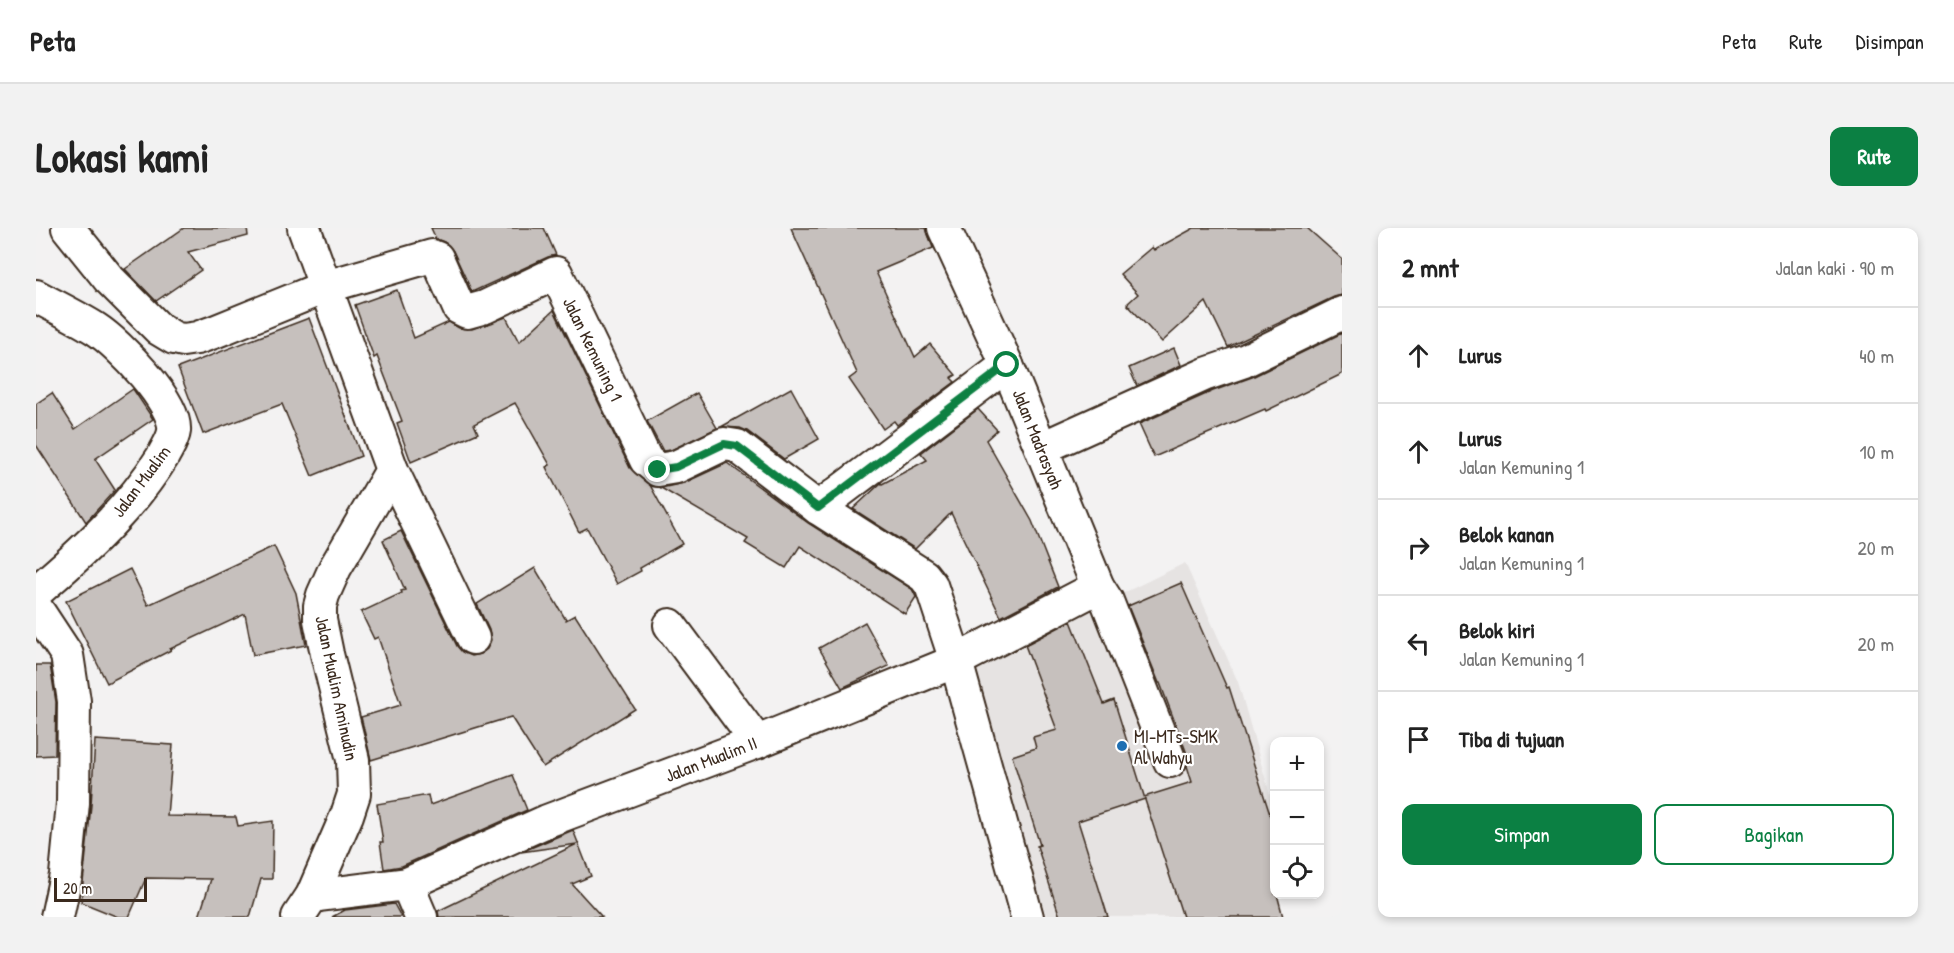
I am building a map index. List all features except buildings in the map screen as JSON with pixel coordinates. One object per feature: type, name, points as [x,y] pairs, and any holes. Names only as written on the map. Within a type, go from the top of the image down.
[{"type":"street","points":[[68,228],[109,279],[159,329],[174,338],[183,340],[214,332],[325,287]]},
{"type":"street","points":[[304,228],[392,470],[473,638]]},
{"type":"street","name":"Jalan Madrasyah","points":[[944,228],[1007,365],[1098,587],[1107,601],[1170,761]]},
{"type":"street","name":"Jalan Kemuning 1","points":[[325,287],[434,256],[437,258],[459,308],[470,312],[486,307],[556,273],[646,460],[658,470],[676,467],[724,444],[737,446],[818,508]]},
{"type":"street","name":"Jalan Mualim","points":[[36,296],[97,329],[131,359],[164,400],[170,411],[174,432],[156,466],[128,504],[94,540],[36,592]]},
{"type":"street","points":[[1042,448],[1206,374],[1244,361],[1342,313]]},
{"type":"street","points":[[1007,365],[818,508],[924,576],[931,585],[956,661],[1027,917]]},
{"type":"street","name":"Jalan Mualim Aminudin","points":[[305,907],[347,815],[354,794],[353,760],[320,620],[322,595],[335,568],[392,470]]},
{"type":"street","name":"Jalan Mualim II","points":[[305,907],[407,884],[547,821],[757,742],[956,661],[1098,587]]},
{"type":"street","points":[[44,620],[67,655],[71,672],[75,737],[73,803],[66,874],[57,917]]},
{"type":"street","points":[[670,625],[757,742]]},
{"type":"street","points":[[407,884],[421,917]]},
{"type":"shaded area","name":"MI-MTs-SMK Al Wahyu","points":[[1185,563],[1238,682],[1270,795],[1270,895],[1244,917],[1047,917],[961,672]]},
{"type":"place","name":"MI-MTs-SMK Al Wahyu","points":[[1122,746]]},
{"type":"route","points":[[658,470],[676,467],[724,444],[737,446],[818,508],[1007,365]]}]
